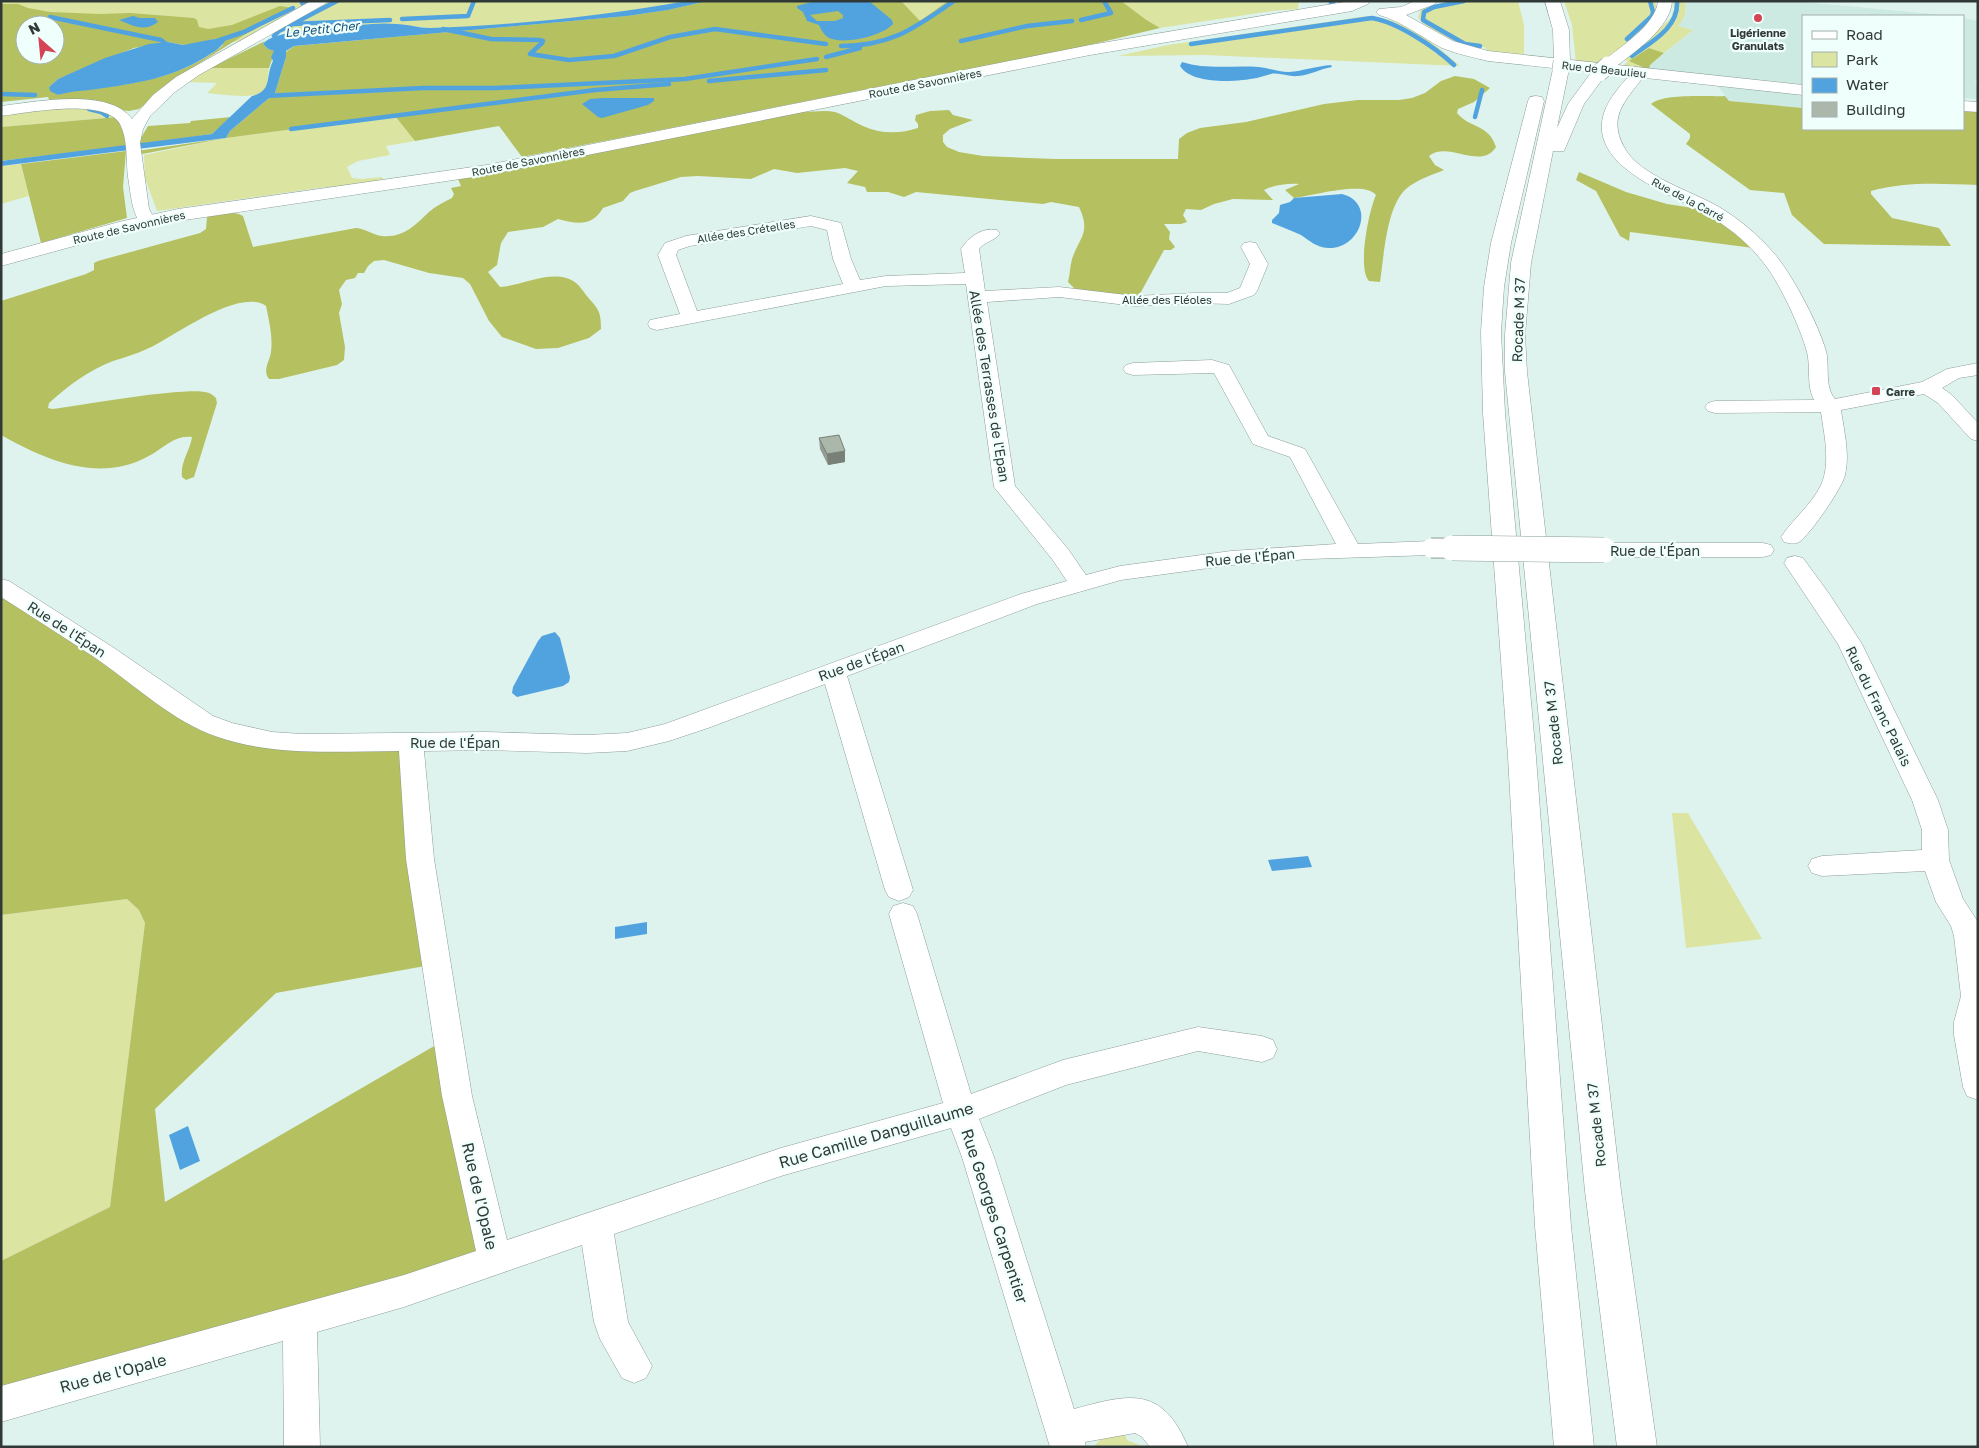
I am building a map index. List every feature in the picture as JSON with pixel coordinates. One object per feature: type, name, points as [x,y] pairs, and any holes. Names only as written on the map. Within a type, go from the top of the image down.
[{"type":"main road","points":[[1364,1],[1369,8],[1384,12]]},
{"type":"main road","name":"Route de Savonnières","points":[[1,260],[96,233],[148,221],[208,210],[487,170],[1116,45],[1333,10],[1364,1]]},
{"type":"main road","points":[[1410,10],[1430,1]]},
{"type":"main road","name":"Rocade M 37","points":[[1552,1],[1561,30],[1548,67],[1501,243],[1494,287],[1491,332],[1495,422],[1523,767],[1553,1226],[1574,1447]]},
{"type":"main road","points":[[1538,175],[1555,154],[1576,104],[1604,69],[1658,22],[1665,11],[1665,1]]},
{"type":"main road","name":"Rue de Beaulieu","points":[[1384,12],[1410,10],[1446,44],[1465,51],[1507,59],[1802,90]]},
{"type":"main road","name":"Route de Savonnières","points":[[1054,58],[1356,12],[1384,12]]},
{"type":"main road","name":"Rocade M 37","points":[[1548,67],[1538,175],[1521,263],[1515,335],[1516,372],[1603,1191],[1637,1447]]},
{"type":"main road","points":[[1964,106],[1978,108]]},
{"type":"street","points":[[132,144],[142,116],[166,92],[203,67],[323,1]]},
{"type":"street","name":"Rue de la Carré","points":[[1639,73],[1612,108],[1609,123],[1615,149],[1640,172],[1713,211],[1735,225],[1761,249],[1780,274],[1799,312],[1817,354],[1819,393],[1830,406]]},
{"type":"street","points":[[1,111],[54,105],[91,105],[103,107],[123,117],[142,116]]},
{"type":"street","points":[[123,117],[132,144],[140,209],[148,221]]},
{"type":"street","name":"Allée des Crételles","points":[[690,317],[667,255],[671,247],[686,241],[812,221],[829,224],[835,228],[842,259],[854,287]]},
{"type":"street","name":"Allée des Terrasses de l'Epan","points":[[991,234],[971,245],[970,249],[974,287],[1005,488],[1060,554],[1080,583]]},
{"type":"street","name":"Allée des Fléoles","points":[[974,287],[1059,292],[1135,301],[1195,298],[1229,299],[1248,291],[1259,264],[1250,247]]},
{"type":"street","points":[[657,324],[886,281],[974,287]]},
{"type":"street","points":[[1133,369],[1212,366],[1222,368],[1260,440],[1298,453],[1350,550]]},
{"type":"street","points":[[1715,407],[1830,406],[1928,387],[1954,373],[1978,368]]},
{"type":"street","points":[[1928,387],[1945,399],[1978,436]]},
{"type":"street","points":[[1792,537],[1819,504],[1833,482],[1835,466],[1830,406]]},
{"type":"street","points":[[1776,534],[1792,537],[1805,545],[1809,554],[1807,558],[1795,563],[1780,561],[1763,550],[1761,541],[1769,535],[1776,534]]},
{"type":"street","name":"Rue de l'Épan","points":[[1,586],[106,654],[204,722],[227,731],[272,741],[302,743],[587,744],[627,742],[669,732],[1029,599],[1120,573],[1202,561],[1350,550],[1431,548],[1763,550]]},
{"type":"street","name":"Rue du Franc Palais","points":[[1795,563],[1822,600],[1850,644],[1922,795],[1935,830],[1935,860],[1950,902],[1964,923],[1968,936],[1976,996],[1969,1022],[1969,1035],[1978,1087]]},
{"type":"street","name":"Rue Georges Carpentier","points":[[833,671],[961,1112],[978,1157],[1066,1439],[1125,1416],[1139,1415],[1151,1421],[1163,1434],[1170,1447]]},
{"type":"street","name":"Rue de l'Opale","points":[[1,1404],[300,1322],[495,1261],[456,1086],[420,859],[411,742]]},
{"type":"street","points":[[1822,866],[1935,860]]},
{"type":"street","name":"Rue Camille Danguillaume","points":[[495,1261],[596,1224],[781,1162],[961,1112],[1063,1073],[1198,1039],[1262,1049]]},
{"type":"street","points":[[596,1224],[611,1322],[617,1339],[634,1366]]},
{"type":"street","points":[[300,1322],[302,1447]]},
{"type":"shaded area","points":[[1685,1],[1791,1],[1943,15],[1802,15],[1802,88],[1649,70],[1650,65],[1693,30],[1677,26],[1683,20],[1686,12]]},
{"type":"shaded area","points":[[1964,18],[1978,21],[1978,77],[1975,82],[1978,87],[1978,99],[1964,98]]},
{"type":"shaded area","points":[[1717,85],[1802,93],[1802,108],[1729,101]]},
{"type":"green space","points":[[1,1],[1299,1],[1298,9],[1272,11],[1160,28],[1145,19],[989,64],[605,142],[282,73],[286,57],[427,28],[397,24],[376,24],[282,32],[234,42],[65,17],[65,15],[1,7]]},
{"type":"green space","points":[[707,1],[901,1],[920,21],[948,1],[1121,1],[1160,28],[1077,48],[522,157],[499,126],[415,141],[395,116],[226,138],[230,131],[275,93],[286,52],[294,46],[627,16],[668,10]]},
{"type":"green space","points":[[1450,1],[1518,1],[1524,25],[1524,59],[1488,51],[1484,47],[1457,42],[1430,29],[1418,17],[1421,9]]},
{"type":"green space","points":[[1564,1],[1655,1],[1657,8],[1656,17],[1611,58],[1597,65],[1576,63],[1572,25]]},
{"type":"green space","points":[[1673,1],[1685,1],[1685,15],[1678,26],[1693,30],[1664,53],[1649,48],[1630,61],[1649,70],[1622,67],[1628,61],[1625,60],[1671,18],[1674,9]]},
{"type":"green space","points":[[1,4],[18,4],[50,12],[130,13],[194,18],[197,20],[199,27],[208,29],[232,25],[280,6],[293,8],[244,35],[184,73],[139,109],[129,111],[51,104],[48,97],[1,102]],"holes":[[[214,39],[224,41],[222,46],[193,64],[149,80],[58,95],[49,87],[58,79],[134,48],[168,42],[183,45]]]},
{"type":"green space","points":[[1367,16],[1381,18],[1406,27],[1428,40],[1460,66],[1205,55],[1118,56],[1168,45]]},
{"type":"green space","points":[[265,41],[263,44],[268,49],[275,51],[269,68],[210,68]]},
{"type":"green space","points":[[1649,48],[1664,53],[1650,65],[1649,70],[1629,61]]},
{"type":"green space","points":[[210,68],[269,68],[268,80],[264,91],[260,94],[237,96],[207,93],[217,83],[186,82]]},
{"type":"green space","points":[[1455,76],[1474,79],[1490,88],[1474,102],[1458,109],[1457,113],[1489,134],[1496,147],[1490,154],[1482,156],[1445,151],[1429,156],[1435,165],[1444,170],[1414,183],[1399,197],[1387,233],[1380,282],[1369,281],[1364,265],[1365,239],[1376,195],[1361,189],[1337,190],[1294,198],[1285,190],[1299,184],[1286,184],[1264,190],[1273,200],[1233,199],[1201,210],[1186,209],[1183,215],[1187,222],[1164,224],[1170,232],[1169,239],[1175,247],[1171,250],[1164,250],[1141,292],[1136,296],[1075,289],[1068,282],[1072,259],[1084,229],[1079,207],[1051,202],[1043,204],[916,192],[904,197],[888,192],[867,192],[865,187],[847,183],[858,171],[845,168],[797,173],[774,169],[751,179],[681,177],[630,193],[623,201],[603,208],[599,214],[589,221],[578,223],[558,219],[543,227],[508,232],[501,243],[497,265],[488,272],[500,287],[549,277],[568,279],[576,283],[596,307],[600,318],[601,329],[589,338],[558,348],[536,349],[502,337],[489,321],[470,284],[463,278],[429,273],[384,260],[374,261],[364,273],[358,273],[355,278],[346,280],[339,290],[342,304],[339,313],[345,347],[344,360],[337,365],[279,379],[269,379],[266,369],[271,352],[271,341],[266,306],[254,302],[240,303],[207,315],[144,350],[96,369],[71,385],[49,403],[48,408],[52,409],[158,394],[198,391],[211,394],[216,398],[217,403],[194,477],[186,480],[182,477],[182,466],[192,437],[179,438],[147,457],[129,465],[91,468],[54,460],[1,435],[1,301],[86,274],[94,270],[94,263],[98,261],[200,233],[206,229],[207,217],[216,214],[230,213],[243,216],[253,247],[356,228],[382,236],[397,235],[408,230],[440,204],[452,198],[454,194],[451,188],[461,186],[458,179],[803,112],[835,112],[870,129],[890,132],[918,128],[915,120],[916,115],[930,111],[949,110],[953,115],[973,120],[950,129],[943,135],[943,142],[947,147],[959,152],[983,156],[1055,159],[1178,159],[1179,139],[1187,133],[1200,128],[1246,122],[1324,104],[1358,100],[1399,100],[1412,98],[1425,93],[1441,81]]},
{"type":"green space","points":[[1725,96],[1729,101],[1802,108],[1802,130],[1964,130],[1964,110],[1978,111],[1978,185],[1911,184],[1871,191],[1871,194],[1892,218],[1939,228],[1951,246],[1824,244],[1792,215],[1784,193],[1750,190],[1686,144],[1690,134],[1651,104],[1666,98]]},
{"type":"green space","points":[[46,108],[101,109],[118,117],[1,127],[1,113]]},
{"type":"green space","points":[[395,116],[415,141],[386,146],[390,155],[358,161],[347,167],[352,178],[382,177],[384,181],[325,187],[157,211],[145,178],[144,155],[226,138]]},
{"type":"green space","points":[[118,117],[126,146],[1,161],[1,127]]},
{"type":"green space","points":[[231,117],[212,134],[140,145],[137,140],[141,138],[148,126],[190,123],[191,121]]},
{"type":"green space","points":[[226,138],[137,155],[137,151]]},
{"type":"green space","points":[[126,151],[123,187],[127,218],[41,243],[21,164]]},
{"type":"green space","points":[[21,164],[29,196],[1,204],[1,166]]},
{"type":"green space","points":[[1579,172],[1626,192],[1667,204],[1713,211],[1761,249],[1630,232],[1629,241],[1620,236],[1596,191],[1576,180]]},
{"type":"green space","points":[[1,586],[140,679],[248,736],[411,742],[436,964],[276,993],[155,1109],[165,1202],[448,1038],[495,1261],[1,1404],[1,1261],[110,1207],[145,923],[139,910],[127,899],[1,915]]},
{"type":"green space","points":[[1672,813],[1688,813],[1762,939],[1686,948]]},
{"type":"green space","points":[[127,899],[139,910],[145,923],[110,1207],[1,1261],[1,915]]},
{"type":"green space","points":[[1124,1432],[1127,1440],[1144,1447],[1093,1447],[1100,1440]]},
{"type":"water","name":"Le Petit Cher","points":[[687,1],[707,1],[668,10],[627,16],[294,46],[286,51],[286,57],[275,93],[230,131],[226,138],[1,166],[1,161],[212,134],[252,96],[259,94],[266,87],[273,61],[271,57],[274,51],[268,49],[263,44],[276,36],[286,33],[373,24],[400,24],[430,28],[495,25],[624,11]]},
{"type":"water","points":[[815,1],[869,1],[892,20],[893,24],[872,36],[853,40],[836,40],[829,38],[819,25],[807,21],[803,12],[797,6]],"holes":[[[838,11],[843,15],[843,18],[835,21],[817,21],[810,15]]]},
{"type":"water","points":[[133,16],[155,18],[158,22],[143,28],[119,20]]},
{"type":"water","points":[[214,39],[225,41],[218,49],[179,71],[125,85],[58,95],[50,91],[49,87],[58,79],[105,58],[149,44],[168,42],[183,45]]},
{"type":"water","points":[[1182,62],[1210,67],[1259,67],[1289,72],[1331,65],[1332,67],[1298,76],[1274,74],[1259,78],[1215,81],[1186,72],[1180,66]]},
{"type":"water","points":[[654,98],[654,101],[648,105],[602,118],[582,104],[590,99]]},
{"type":"water","points":[[1342,194],[1353,199],[1359,207],[1361,216],[1356,234],[1349,242],[1339,247],[1328,248],[1320,246],[1301,235],[1272,223],[1272,220],[1279,213],[1280,205],[1290,202],[1294,198]]},
{"type":"water","points":[[555,632],[560,638],[570,677],[569,682],[563,686],[517,697],[512,693],[513,687],[538,641],[542,636]]},
{"type":"water","points":[[1308,856],[1312,867],[1272,871],[1268,860]]},
{"type":"water","points":[[647,922],[647,934],[615,939],[615,927]]},
{"type":"water","points":[[188,1126],[200,1161],[180,1170],[169,1135]]},
{"type":"building","points":[[839,435],[845,451],[827,454],[819,438]]},
{"type":"waterway","points":[[302,3],[307,1]]},
{"type":"waterway","name":"Le Petit Cher","points":[[293,24],[337,1]]},
{"type":"waterway","points":[[402,19],[468,16],[474,1]]},
{"type":"waterway","points":[[841,46],[875,43],[902,34],[954,1]]},
{"type":"waterway","points":[[1081,20],[1111,13],[1104,1]]},
{"type":"waterway","points":[[1464,1],[1434,7],[1424,12],[1423,20],[1465,44],[1480,46]]},
{"type":"waterway","points":[[1627,39],[1652,16],[1653,12],[1650,1]]},
{"type":"waterway","points":[[1632,56],[1655,40],[1669,27],[1676,11],[1677,1]]},
{"type":"waterway","points":[[217,41],[244,32],[293,8]]},
{"type":"waterway","points":[[1191,44],[1372,18],[1393,24],[1415,36],[1454,65]]},
{"type":"waterway","points":[[65,20],[161,40],[165,43]]},
{"type":"waterway","name":"Le Petit Cher","points":[[293,24],[390,20]]},
{"type":"waterway","points":[[961,41],[1027,26],[1072,21]]},
{"type":"waterway","name":"Le Petit Cher","points":[[281,42],[274,36],[293,24]]},
{"type":"waterway","points":[[443,29],[491,39],[539,40],[543,41],[542,43],[530,54],[569,60],[614,56],[670,37],[715,29],[826,44]]},
{"type":"waterway","points":[[826,57],[860,48]]},
{"type":"waterway","points":[[265,96],[423,88],[496,88],[685,79],[817,59]]},
{"type":"waterway","points":[[709,81],[826,70]]},
{"type":"waterway","points":[[291,129],[595,90],[669,84]]},
{"type":"waterway","points":[[1475,117],[1482,90]]},
{"type":"waterway","points":[[1,94],[35,95]]},
{"type":"waterway","points":[[89,109],[101,112],[107,116]]},
{"type":"place","name":"Ligérienne Granulats","points":[[1758,18]]},
{"type":"place","name":"Carre","points":[[1876,391]]}]
